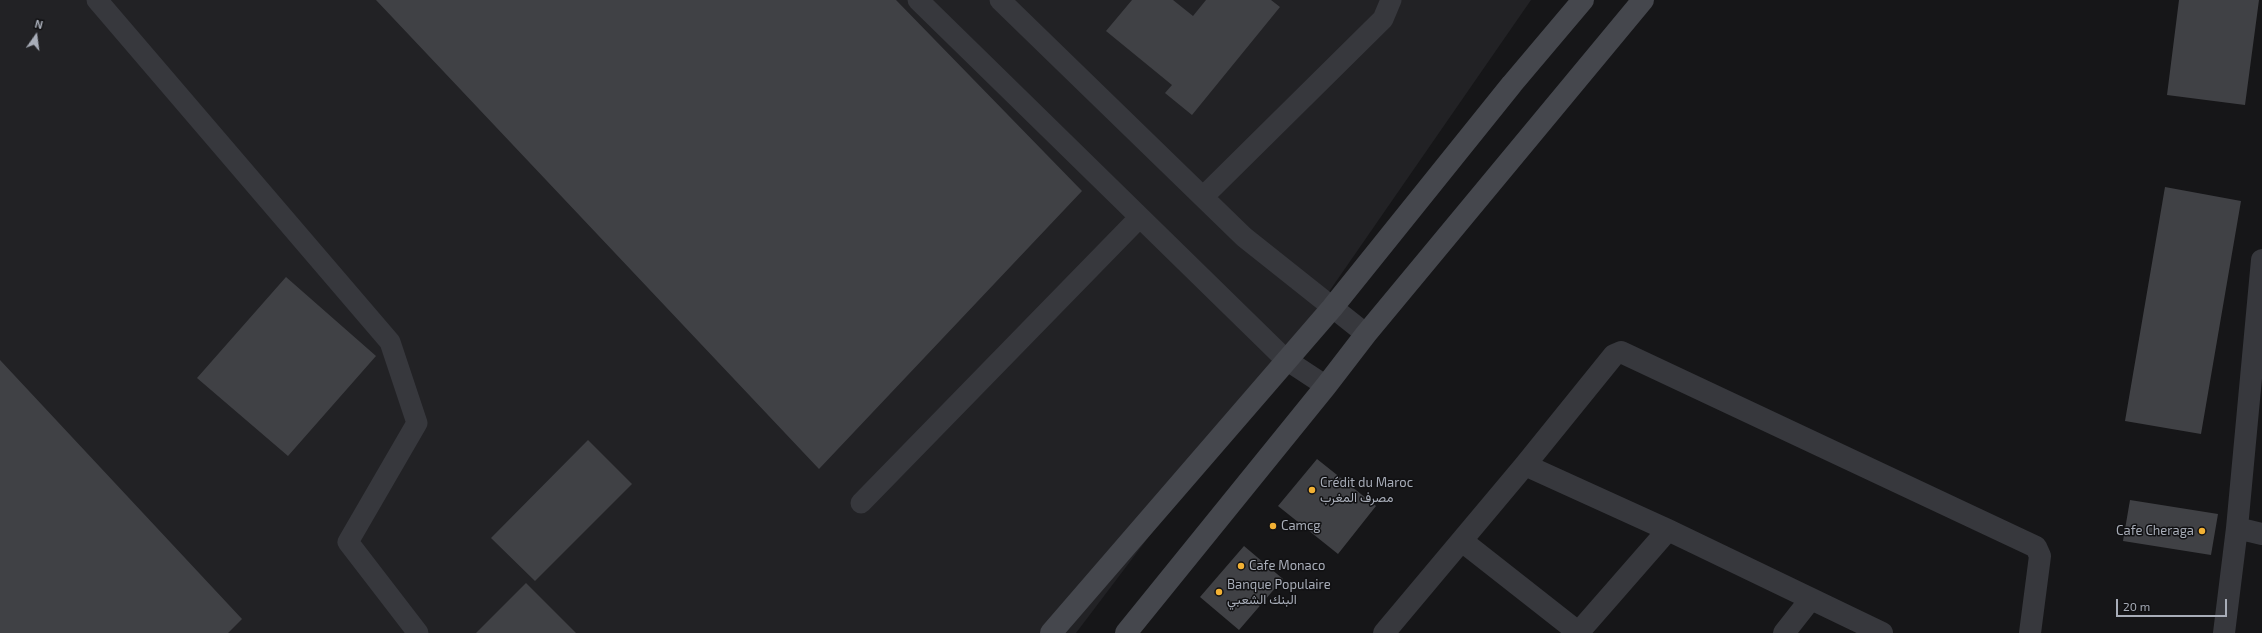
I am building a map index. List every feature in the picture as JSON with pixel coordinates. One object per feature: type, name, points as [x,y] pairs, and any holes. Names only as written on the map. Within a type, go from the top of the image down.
[{"type":"street","points":[[1051,633],[1285,360],[1332,308],[1512,84],[1583,0]]},
{"type":"street","points":[[1126,633],[1326,386],[1366,334],[1643,0]]},
{"type":"street","points":[[2224,633],[2259,324],[2262,260]]},
{"type":"street","points":[[1384,633],[1525,465],[1614,355],[1621,352],[2036,547],[2040,556],[2030,633]]},
{"type":"street","points":[[1525,465],[1668,530],[1810,600],[1882,633]]},
{"type":"street","points":[[2237,528],[2262,534]]},
{"type":"street","points":[[1462,541],[1579,633],[1668,530]]},
{"type":"street","points":[[1784,633],[1810,600]]},
{"type":"lane","points":[[97,0],[390,342],[417,422],[348,542],[418,633]]},
{"type":"lane","points":[[918,0],[1285,360],[1326,386]]},
{"type":"lane","points":[[1000,0],[1244,237],[1366,334]]},
{"type":"lane","points":[[1203,197],[1383,19],[1391,0]]},
{"type":"lane","points":[[861,503],[1140,218]]},
{"type":"shaded area","points":[[0,0],[1531,0],[1272,374],[1076,633],[0,633]]},
{"type":"building","points":[[376,0],[896,0],[1082,191],[819,469]]},
{"type":"building","points":[[1132,0],[1173,0],[1193,16],[1206,0],[1271,0],[1280,7],[1192,115],[1165,93],[1172,85],[1106,31]]},
{"type":"building","points":[[2179,0],[2259,0],[2245,105],[2167,95]]},
{"type":"building","points":[[2165,187],[2241,201],[2201,434],[2125,421]]},
{"type":"building","points":[[286,277],[376,356],[288,456],[197,378]]},
{"type":"building","points":[[0,360],[242,619],[228,633],[0,633]]},
{"type":"building","points":[[588,440],[632,484],[535,581],[491,538]]},
{"type":"building","points":[[1317,459],[1376,506],[1338,554],[1278,506]]},
{"type":"building","points":[[2130,500],[2218,514],[2211,555],[2123,541]]},
{"type":"building","points":[[1244,546],[1283,579],[1239,630],[1200,597]]},
{"type":"building","points":[[526,583],[576,633],[476,633]]},
{"type":"place","name":"Crédit du Maroc مصرف المغرب","points":[[1312,490]]},
{"type":"place","name":"Camcg","points":[[1273,526]]},
{"type":"place","name":"Cafe Cheraga","points":[[2202,531]]},
{"type":"place","name":"Cafe Monaco","points":[[1241,566]]},
{"type":"place","name":"Banque Populaire البنك الشعبي","points":[[1219,592]]}]
